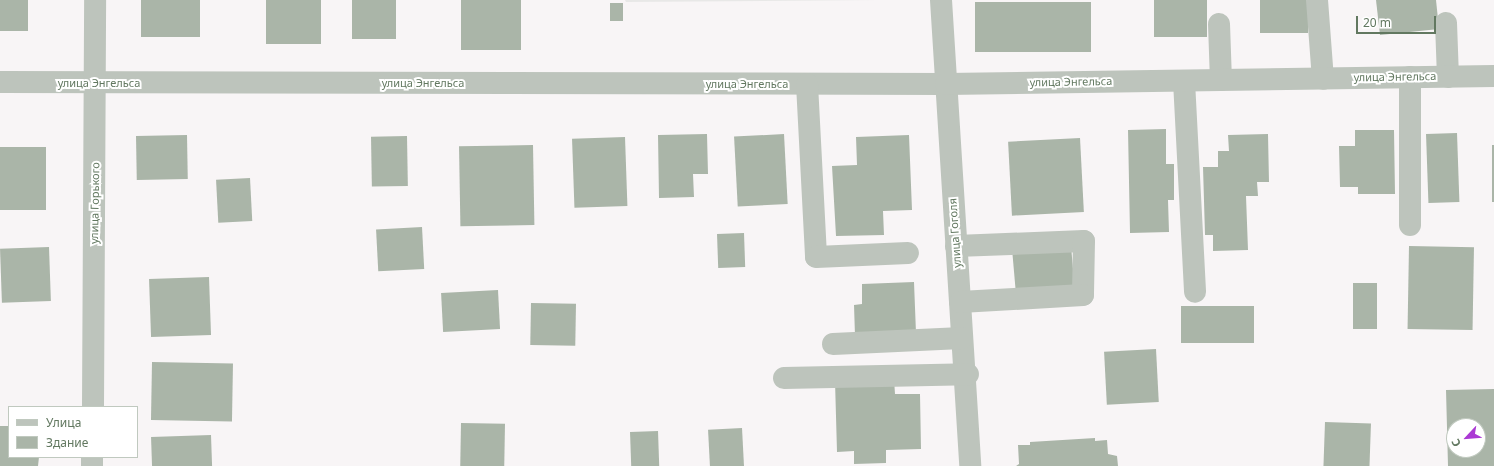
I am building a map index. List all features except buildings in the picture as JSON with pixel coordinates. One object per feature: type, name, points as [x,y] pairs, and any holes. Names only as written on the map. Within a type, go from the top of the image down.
[{"type":"street","name":"улица Горького","points":[[93,406],[96,83],[95,0]]},
{"type":"street","name":"улица Гоголя","points":[[941,0],[962,338],[966,374],[970,466]]},
{"type":"street","points":[[1317,0],[1323,78]]},
{"type":"street","points":[[1446,23],[1448,77]]},
{"type":"street","points":[[1218,24],[1221,80]]},
{"type":"street","name":"улица Энгельса","points":[[0,82],[946,84],[1494,76]]},
{"type":"street","points":[[1410,77],[1410,225]]},
{"type":"street","points":[[1184,81],[1195,292]]},
{"type":"street","points":[[808,84],[816,257],[908,253]]},
{"type":"street","points":[[956,246],[1084,241],[1083,295],[960,302]]},
{"type":"street","points":[[833,344],[962,338]]},
{"type":"street","points":[[784,378],[966,374]]},
{"type":"shaded area","points":[[625,0],[878,0],[626,2]]}]
